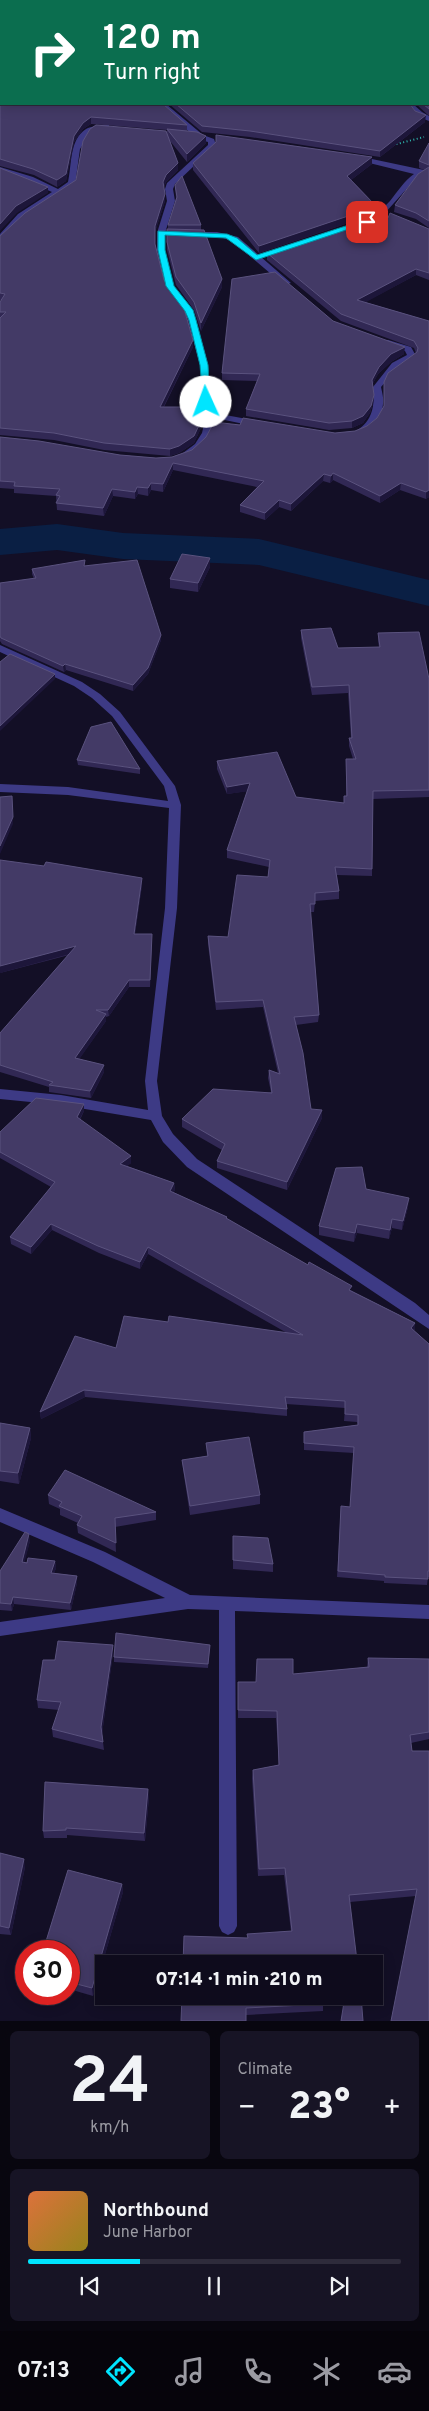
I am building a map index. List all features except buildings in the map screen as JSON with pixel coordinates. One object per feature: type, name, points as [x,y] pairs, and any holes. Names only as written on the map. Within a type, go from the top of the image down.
[{"type":"street","points":[[163,105],[200,137],[211,141],[212,145],[171,183],[169,188],[172,201],[161,233],[162,250],[170,286],[189,310],[192,320],[204,365],[206,402],[211,415],[207,432],[198,446],[176,459]]},
{"type":"street","points":[[410,105],[419,114],[429,119]]},
{"type":"street","points":[[0,239],[21,216],[72,183],[76,169],[76,145],[82,137],[95,127],[116,128]]},
{"type":"street","points":[[183,136],[217,138]]},
{"type":"street","points":[[347,156],[367,158],[425,171]]},
{"type":"street","points":[[0,170],[30,178],[56,192]]},
{"type":"street","points":[[342,230],[367,222],[385,213],[406,183],[425,171]]},
{"type":"street","points":[[161,233],[171,233]]},
{"type":"street","points":[[181,234],[227,236],[235,239],[260,257],[296,291]]},
{"type":"street","points":[[349,435],[368,428],[379,404],[377,388],[395,365],[412,356],[408,349],[378,340]]},
{"type":"street","points":[[211,415],[266,425]]},
{"type":"street","points":[[0,648],[78,684],[96,696],[116,714],[169,786],[175,806],[171,908],[151,1081],[155,1116],[168,1138],[192,1164],[410,1307],[429,1323]]},
{"type":"street","points":[[0,788],[41,788],[90,794],[132,802],[175,806]]},
{"type":"street","points":[[0,1094],[62,1100],[155,1116]]},
{"type":"street","points":[[0,1515],[99,1556],[188,1602]]},
{"type":"street","points":[[0,1629],[188,1602],[429,1612]]},
{"type":"street","points":[[227,1604],[228,1926]]},
{"type":"waterway","points":[[0,542],[57,537],[123,546],[259,552],[429,593]]},
{"type":"route","points":[[206,402],[204,365],[189,310],[170,286],[162,250],[161,233],[217,234],[227,236],[235,239],[256,258],[367,222]]}]
